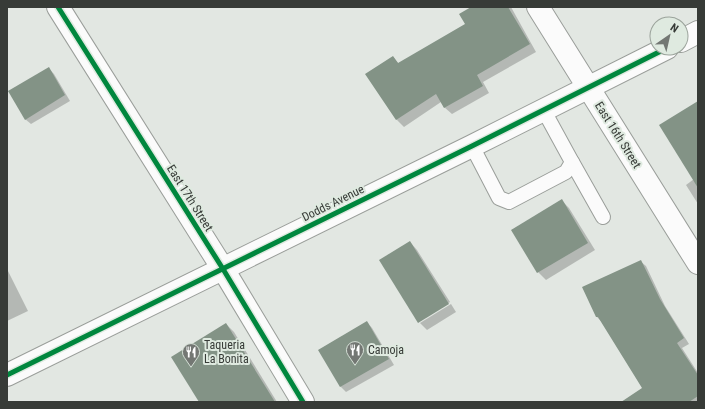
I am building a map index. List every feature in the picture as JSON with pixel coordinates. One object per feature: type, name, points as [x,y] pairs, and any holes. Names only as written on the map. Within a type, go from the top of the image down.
[{"type":"main road","name":"East 17th Street","points":[[58,7],[222,269],[303,402]]},
{"type":"main road","name":"East 16th Street","points":[[538,7],[695,252]]},
{"type":"main road","points":[[689,37],[698,32]]},
{"type":"main road","name":"Dodds Avenue","points":[[7,375],[651,56]]},
{"type":"lane","points":[[544,109],[603,217]]},
{"type":"lane","points":[[472,146],[499,198],[509,202],[566,172],[572,162]]},
{"type":"building","points":[[471,7],[508,7],[530,44],[477,75],[483,86],[444,108],[436,94],[396,120],[365,74],[393,56],[398,63],[465,24],[459,14]]},
{"type":"building","points":[[49,67],[65,95],[25,120],[8,91]]},
{"type":"building","points":[[698,101],[698,188],[659,125]]},
{"type":"building","points":[[562,199],[588,243],[537,273],[511,230]]},
{"type":"building","points":[[410,241],[449,304],[418,323],[379,260]]},
{"type":"building","points":[[641,260],[660,299],[684,338],[677,343],[698,375],[698,396],[689,402],[621,402],[642,388],[598,317],[596,317],[582,287]]},
{"type":"building","points":[[367,321],[389,359],[340,387],[318,350]]},
{"type":"building","points":[[226,323],[275,402],[199,402],[171,357]]},
{"type":"cycle path","points":[[58,7],[223,269],[303,402]]},
{"type":"cycle path","points":[[7,375],[651,56]]},
{"type":"place","name":"Camoja","points":[[355,365]]},
{"type":"place","name":"Taqueria La Bonita","points":[[191,367]]}]
